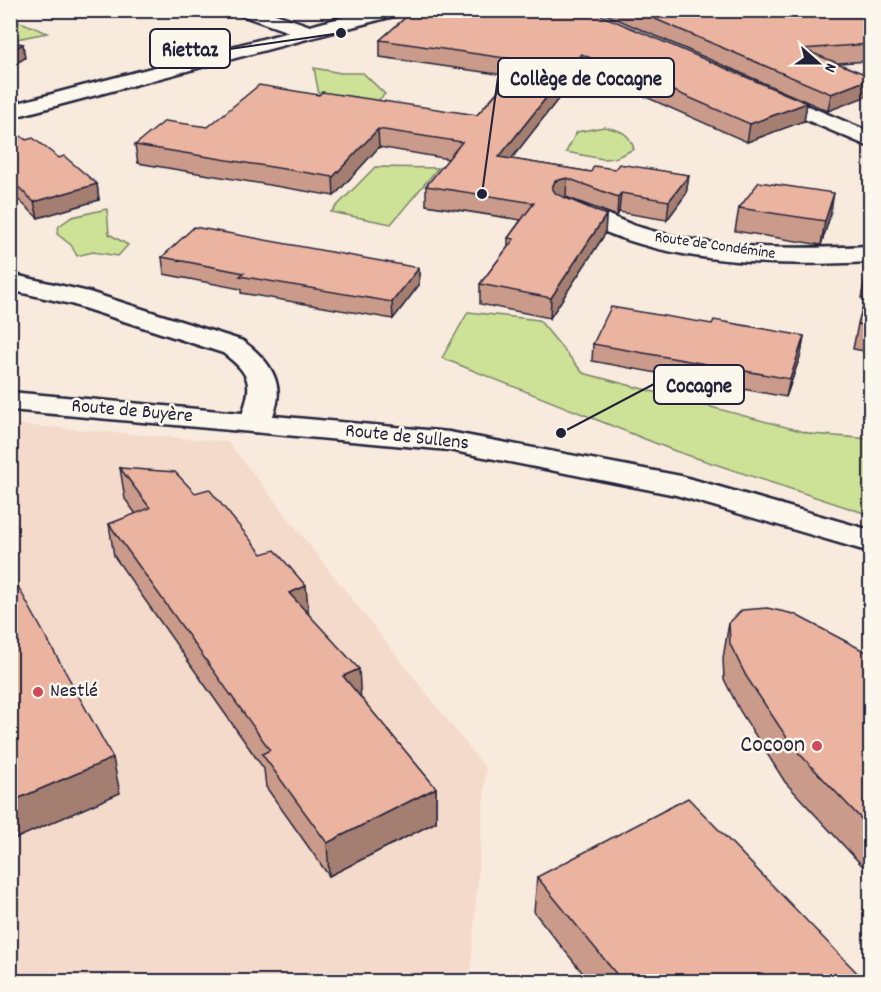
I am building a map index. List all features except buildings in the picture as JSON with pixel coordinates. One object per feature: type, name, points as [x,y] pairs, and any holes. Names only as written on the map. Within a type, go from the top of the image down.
[{"type":"street","points":[[245,10],[310,33]]},
{"type":"street","points":[[10,112],[394,10]]},
{"type":"street","points":[[741,84],[870,140]]},
{"type":"street","name":"Route de Condémine","points":[[565,206],[634,234],[682,245],[759,254],[806,256],[870,254]]},
{"type":"street","points":[[10,282],[79,297],[233,347],[251,360],[262,376],[264,395],[254,423]]},
{"type":"street","name":"Route de Buyère","points":[[10,401],[254,423]]},
{"type":"street","name":"Route de Sullens","points":[[254,423],[449,441],[559,460],[681,486],[870,541]]},
{"type":"shaded area","points":[[10,424],[228,442],[486,769],[470,981],[11,981]]},
{"type":"green space","points":[[11,21],[23,23],[47,33],[11,40]]},
{"type":"green space","points":[[314,68],[341,73],[363,73],[385,94],[370,108],[320,100]]},
{"type":"green space","points":[[604,127],[624,133],[630,139],[634,149],[615,158],[603,159],[566,152],[577,132]]},
{"type":"green space","points":[[375,167],[438,168],[391,224],[331,212]]},
{"type":"green space","points":[[107,209],[109,234],[128,245],[118,256],[93,252],[77,256],[71,245],[57,234],[59,226],[72,217]]},
{"type":"green space","points":[[468,312],[539,320],[583,373],[812,434],[870,439],[870,515],[675,451],[442,358]]},
{"type":"place","name":"Riettaz","points":[[341,33]]},
{"type":"place","name":"Collège de Cocagne","points":[[482,194]]},
{"type":"place","name":"Cocagne","points":[[561,433]]},
{"type":"place","name":"Nestlé","points":[[38,692]]},
{"type":"place","name":"Cocoon","points":[[817,746]]}]
